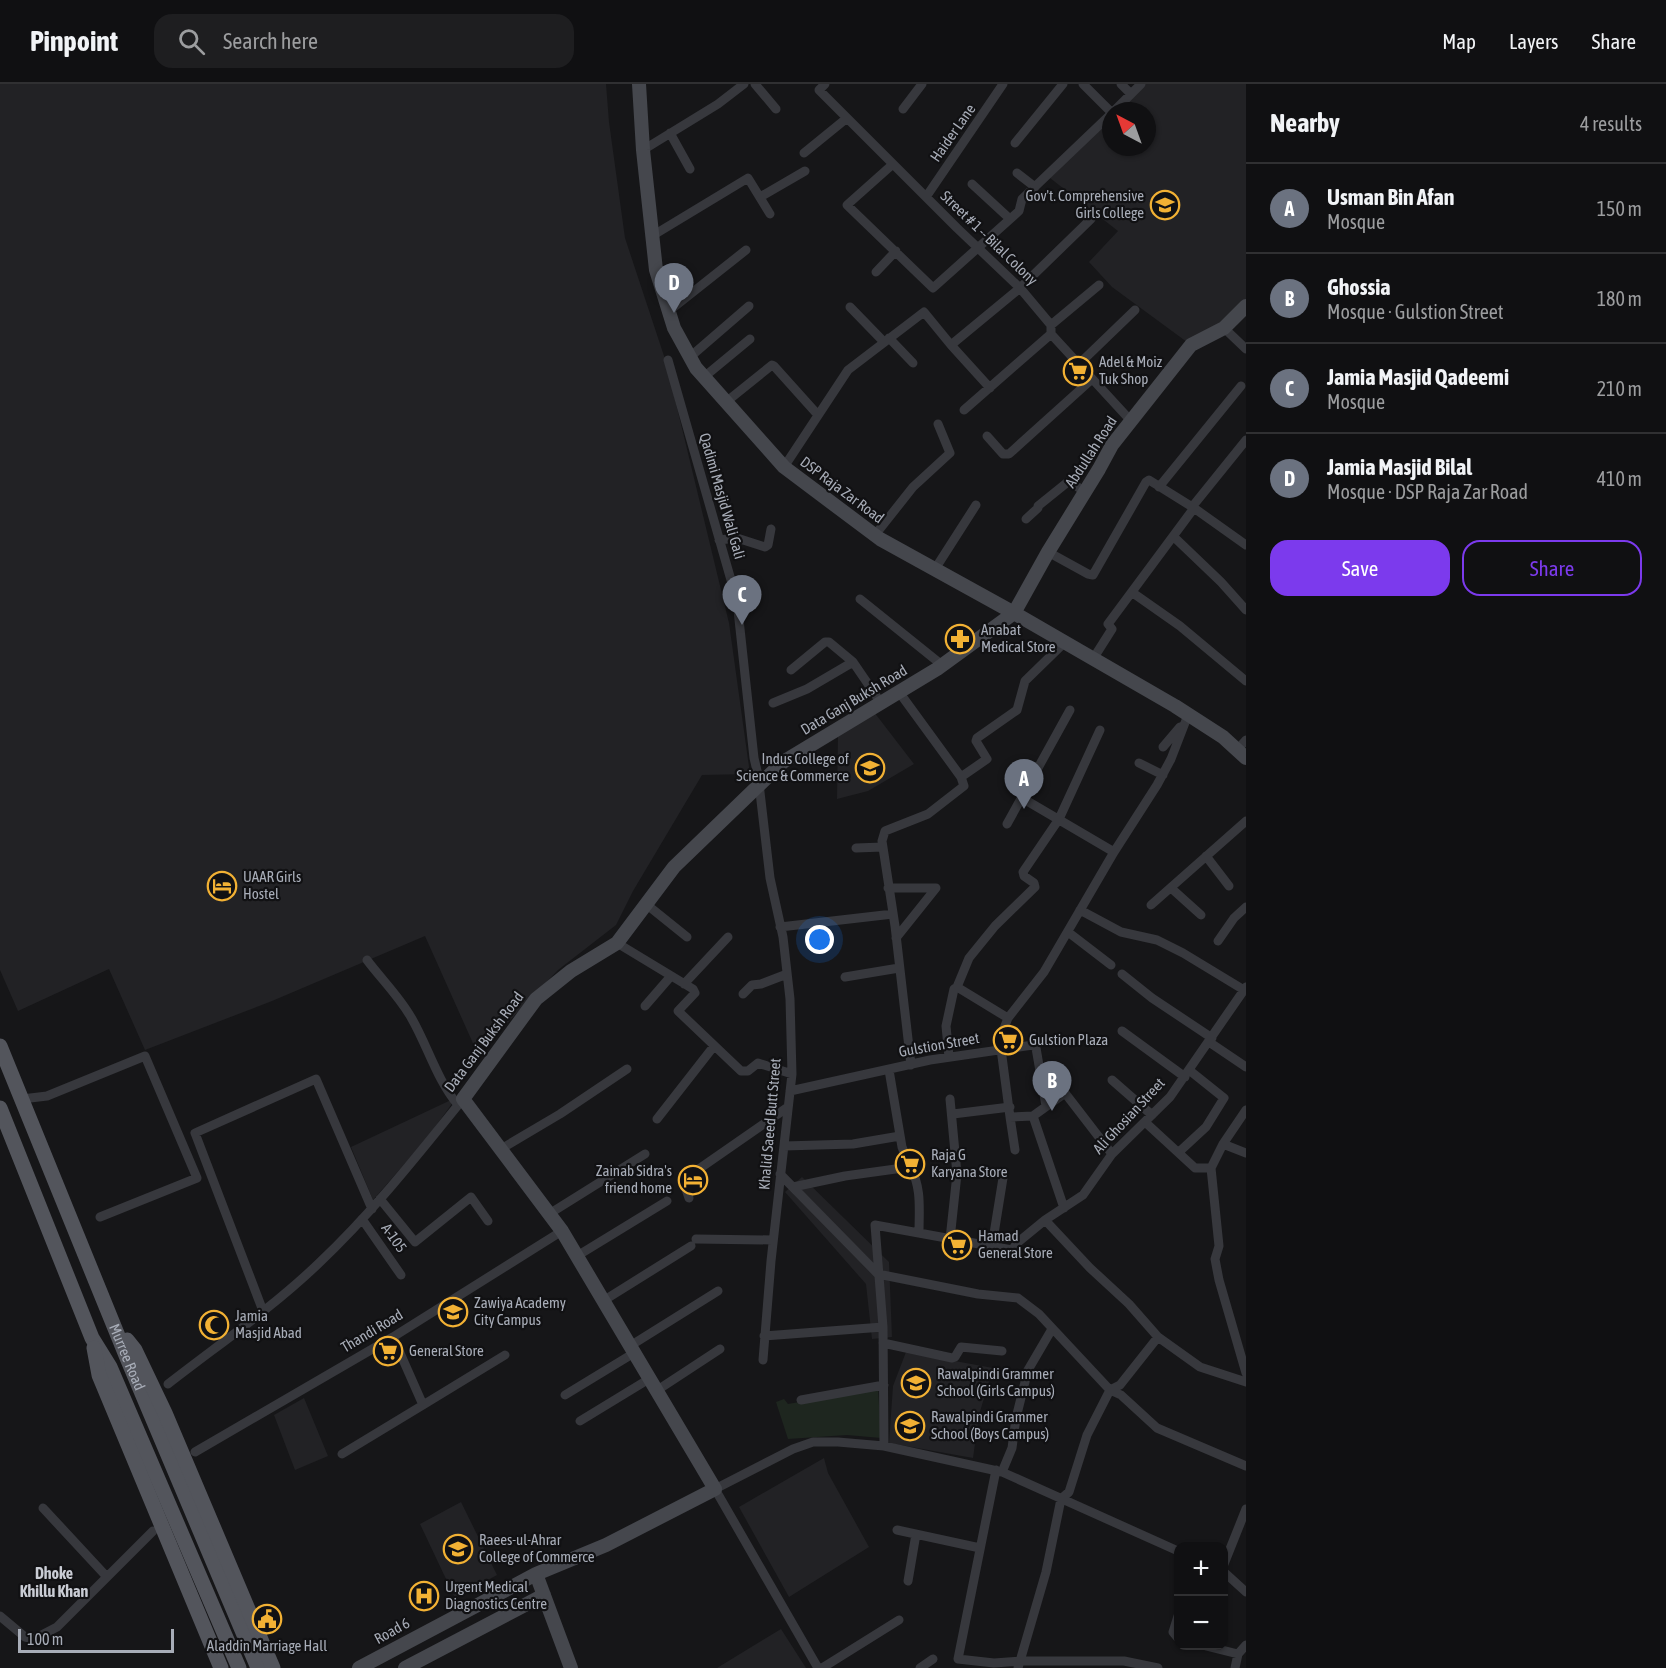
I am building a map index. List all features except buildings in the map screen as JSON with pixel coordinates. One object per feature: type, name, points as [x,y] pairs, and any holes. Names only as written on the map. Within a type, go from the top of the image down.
[{"type":"main road","name":"Murree Road","points":[[0,1046],[112,1322],[258,1668]]},
{"type":"main road","name":"Murree Road","points":[[0,1108],[92,1338],[110,1367],[239,1668]]},
{"type":"main road","points":[[112,1322],[135,1350],[165,1413],[273,1668]]},
{"type":"main road","points":[[92,1338],[99,1375],[221,1668]]},
{"type":"street","name":"DSP Raja Zar Road","points":[[639,84],[643,150],[656,270],[674,328],[696,368],[784,467],[875,535],[1065,642],[1187,718],[1243,749]]},
{"type":"street","points":[[643,150],[718,104],[744,84]]},
{"type":"street","points":[[755,84],[776,110]]},
{"type":"street","name":"Street # 1 -- Bilal Colony","points":[[825,84],[819,90],[1020,288],[1078,365],[1131,421]]},
{"type":"street","points":[[903,109],[922,84]]},
{"type":"street","name":"Haider Lane","points":[[926,197],[1003,84]]},
{"type":"street","points":[[1015,143],[1063,84]]},
{"type":"street","points":[[1083,84],[1102,102]]},
{"type":"street","points":[[1121,84],[1131,94]]},
{"type":"street","points":[[1123,102],[1141,84]]},
{"type":"street","points":[[804,153],[847,118]]},
{"type":"street","points":[[893,164],[847,204],[872,231],[933,288],[1019,211],[1022,199],[1102,122]]},
{"type":"street","points":[[670,133],[690,170]]},
{"type":"street","points":[[760,197],[805,171]]},
{"type":"street","points":[[1017,173],[1035,187]]},
{"type":"street","points":[[652,236],[746,178],[750,179],[770,214]]},
{"type":"street","points":[[972,184],[1010,219]]},
{"type":"street","points":[[951,345],[1020,288],[1091,219]]},
{"type":"street","points":[[669,311],[746,250]]},
{"type":"street","points":[[876,272],[896,251]]},
{"type":"street","points":[[964,410],[1099,285]]},
{"type":"street","points":[[690,357],[749,306]]},
{"type":"street","name":"Abdullah Road","points":[[1014,613],[1112,445],[1191,345],[1224,328],[1246,306]]},
{"type":"street","points":[[850,308],[913,363]]},
{"type":"street","points":[[1078,365],[1135,310]]},
{"type":"street","points":[[784,467],[849,370],[924,312],[990,388]]},
{"type":"street","points":[[1224,328],[1246,349]]},
{"type":"street","points":[[704,377],[750,339]]},
{"type":"street","name":"Qadimi Masjid Wali Gali","points":[[668,360],[737,601],[754,758],[759,784]]},
{"type":"street","points":[[726,402],[772,365],[818,415]]},
{"type":"street","points":[[987,436],[1003,454],[1009,454],[1091,380]]},
{"type":"street","points":[[1159,486],[1241,386]]},
{"type":"street","points":[[875,535],[913,487],[950,453],[938,424]]},
{"type":"street","points":[[1093,659],[1112,629],[1108,624],[1246,440]]},
{"type":"street","points":[[1026,519],[1069,480],[1085,492]]},
{"type":"street","points":[[1048,552],[1093,575],[1149,480],[1246,545]]},
{"type":"street","points":[[935,569],[976,505]]},
{"type":"street","points":[[719,540],[737,538],[765,547],[768,545],[771,529]]},
{"type":"street","points":[[1174,537],[1221,582],[1246,610]]},
{"type":"street","points":[[1133,593],[1187,632],[1246,681]]},
{"type":"street","points":[[860,599],[942,665]]},
{"type":"street","name":"Data Ganj Buksh Road","points":[[168,1384],[263,1311],[318,1265],[372,1209],[461,1102],[536,999],[571,971],[617,943],[674,867],[783,762],[942,665],[1014,613]]},
{"type":"street","points":[[791,670],[825,642],[832,643],[853,662],[881,703]]},
{"type":"street","points":[[961,777],[987,759],[976,741],[977,738],[1017,710],[1025,681],[1065,642]]},
{"type":"street","points":[[773,703],[807,689],[853,662]]},
{"type":"street","points":[[899,692],[961,777],[964,786],[928,814],[885,831],[882,841],[911,1065]]},
{"type":"street","points":[[1007,824],[1070,710]]},
{"type":"street","points":[[1163,747],[1187,718]]},
{"type":"street","points":[[1015,1150],[1001,1049],[1008,1018],[1044,972],[1068,932],[1171,759],[1187,718]]},
{"type":"street","points":[[949,1057],[946,1026],[954,989],[957,987],[969,958],[995,926],[1035,887],[1023,872],[1059,819],[1100,730]]},
{"type":"street","points":[[1140,763],[1162,774]]},
{"type":"street","name":"Khalid Saeed Butt Street","points":[[759,784],[770,878],[780,927],[790,999],[792,1074],[773,1240],[763,1360]]},
{"type":"street","points":[[1022,798],[1114,852]]},
{"type":"street","points":[[1151,906],[1246,821]]},
{"type":"street","points":[[856,848],[883,847]]},
{"type":"street","points":[[1206,856],[1229,886]]},
{"type":"street","points":[[888,888],[936,888],[896,938]]},
{"type":"street","points":[[1171,888],[1201,915]]},
{"type":"street","points":[[646,904],[687,937]]},
{"type":"street","points":[[1218,941],[1234,918],[1246,907]]},
{"type":"street","points":[[1080,910],[1121,932],[1157,940],[1245,988]]},
{"type":"street","points":[[780,927],[893,914]]},
{"type":"street","points":[[1068,932],[1111,965]]},
{"type":"street","points":[[684,984],[728,937]]},
{"type":"street","points":[[617,943],[693,989],[695,993],[678,1011],[744,1072],[758,1063],[792,1074]]},
{"type":"street","points":[[367,960],[400,999],[412,1018],[441,1081],[501,1149],[562,1231],[820,1668],[899,1620]]},
{"type":"street","points":[[845,977],[899,968]]},
{"type":"street","points":[[743,994],[752,985],[787,974]]},
{"type":"street","points":[[1122,974],[1246,1067]]},
{"type":"street","points":[[645,1006],[671,976]]},
{"type":"street","points":[[957,987],[1008,1018]]},
{"type":"street","name":"Ali Ghosian Street","points":[[878,1274],[874,1225],[1012,1250],[1017,1243],[1045,1220],[1083,1195],[1112,1154],[1170,1097],[1245,988]]},
{"type":"street","points":[[1122,1031],[1224,1098],[1206,1127],[1179,1152]]},
{"type":"street","points":[[657,1119],[714,1046]]},
{"type":"street","name":"Gulstion Street","points":[[790,1091],[949,1057],[1035,1046],[1046,1106]]},
{"type":"street","points":[[22,1099],[47,1096],[145,1056],[197,1178],[100,1217]]},
{"type":"street","points":[[501,1149],[560,1114],[627,1069]]},
{"type":"street","points":[[889,1070],[900,1136],[919,1190],[919,1233]]},
{"type":"street","points":[[263,1311],[195,1133],[316,1079],[372,1209]]},
{"type":"street","points":[[1112,1080],[1195,1168],[1211,1168]]},
{"type":"street","points":[[1010,1118],[1033,1116],[1066,1094],[1112,1154]]},
{"type":"street","points":[[950,1099],[957,1174],[950,1239]]},
{"type":"street","points":[[689,1198],[683,1180],[788,1107]]},
{"type":"street","points":[[952,1114],[1010,1107]]},
{"type":"street","points":[[1246,1110],[1223,1144],[1211,1168],[1219,1246],[1215,1259],[1246,1373]]},
{"type":"street","points":[[1033,1116],[1064,1208]]},
{"type":"street","points":[[784,1146],[853,1144],[900,1136]]},
{"type":"street","points":[[1223,1144],[1246,1153]]},
{"type":"street","points":[[549,1214],[645,1154]]},
{"type":"street","points":[[793,1187],[845,1176],[910,1167]]},
{"type":"street","points":[[780,1174],[878,1274],[978,1294],[1018,1298],[1039,1314],[1110,1390],[1121,1395],[1157,1428],[1246,1466]]},
{"type":"street","points":[[992,1246],[1002,1178]]},
{"type":"street","points":[[380,1199],[415,1242],[471,1197],[488,1221]]},
{"type":"street","points":[[577,1256],[667,1201]]},
{"type":"street","name":"A-105","points":[[362,1219],[401,1275]]},
{"type":"street","points":[[1045,1220],[1090,1268],[1129,1304],[1158,1337],[1200,1367],[1246,1382]]},
{"type":"street","name":"Thandi Road","points":[[195,1452],[393,1336],[562,1231]]},
{"type":"street","points":[[603,1301],[694,1243],[773,1240]]},
{"type":"street","points":[[878,1274],[883,1327],[884,1446]]},
{"type":"street","points":[[565,1395],[718,1291]]},
{"type":"street","points":[[764,1336],[883,1327]]},
{"type":"street","points":[[1052,1329],[1028,1370],[1016,1418],[1012,1448],[999,1471],[980,1548],[958,1659],[993,1665],[1123,1664],[1158,1668]]},
{"type":"street","points":[[393,1336],[423,1405]]},
{"type":"street","points":[[1019,1664],[1046,1572],[1062,1499],[1069,1492],[1087,1435],[1110,1390],[1120,1385],[1158,1337]]},
{"type":"street","points":[[883,1343],[952,1358],[961,1347],[1002,1351]]},
{"type":"street","points":[[580,1421],[720,1349]]},
{"type":"street","points":[[342,1454],[505,1355]]},
{"type":"street","points":[[801,1400],[884,1385]]},
{"type":"street","points":[[716,1489],[793,1449],[813,1442],[884,1446],[999,1471],[1174,1549]]},
{"type":"street","name":"Road 6","points":[[359,1668],[536,1574],[606,1545],[716,1489]]},
{"type":"street","points":[[43,1508],[107,1577]]},
{"type":"street","points":[[1228,1554],[1246,1509]]},
{"type":"street","points":[[897,1530],[980,1548]]},
{"type":"street","points":[[0,1616],[25,1637],[33,1639],[57,1627],[153,1531]]},
{"type":"street","points":[[908,1581],[916,1534]]},
{"type":"street","points":[[536,1574],[571,1668]]},
{"type":"street","points":[[1228,1576],[1246,1592]]},
{"type":"street","points":[[405,1668],[544,1594]]},
{"type":"street","points":[[1228,1648],[1244,1649],[1235,1668]]},
{"type":"street","points":[[920,1668],[933,1659]]},
{"type":"shaded area","points":[[0,84],[606,84],[625,238],[666,362],[729,623],[750,774],[702,775],[633,891],[616,925],[558,970],[494,1037],[476,1050],[425,936],[272,1001],[145,1050],[109,969],[18,1011],[0,970]]},
{"type":"shaded area","name":"Gov't. Comprehensive Girls College","points":[[1143,84],[1246,84],[1246,307],[1191,345],[1112,287],[1089,262],[1118,231],[1050,178],[1102,125],[1102,156],[1156,156],[1156,102],[1125,102]]},
{"type":"shaded area","points":[[874,712],[914,764],[868,791],[837,799],[838,735]]},
{"type":"shaded area","points":[[451,1100],[451,1105],[428,1137],[373,1200],[351,1147]]},
{"type":"shaded area","points":[[802,1177],[889,1262],[892,1337],[872,1339],[866,1284],[785,1192]]},
{"type":"shaded area","points":[[906,1352],[993,1368],[979,1415],[973,1458],[889,1443],[893,1386]]},
{"type":"shaded area","points":[[878,1388],[881,1438],[847,1435],[788,1439],[776,1402],[784,1399],[788,1404]]},
{"type":"shaded area","points":[[304,1398],[328,1456],[295,1470],[274,1415]]},
{"type":"shaded area","points":[[824,1458],[828,1473],[869,1547],[789,1597],[739,1507]]},
{"type":"shaded area","name":"Raees-ul-Ahrar College of Commerce","points":[[461,1502],[497,1575],[455,1598],[420,1524]]},
{"type":"shaded area","points":[[781,1629],[806,1668],[717,1668]]},
{"type":"place","name":"Gov't. Comprehensive Girls College","points":[[1165,205]]},
{"type":"place","name":"Jamia Masjid Bilal","points":[[674,313]]},
{"type":"place","name":"Adel & Moiz Tuk Shop","points":[[1078,371]]},
{"type":"place","name":"Jamia Masjid Qadeemi","points":[[742,625]]},
{"type":"place","name":"Anabat Medical Store","points":[[960,639]]},
{"type":"place","name":"Indus College of Science & Commerce","points":[[870,768]]},
{"type":"place","name":"Usman Bin Afan","points":[[1024,809]]},
{"type":"place","name":"UAAR Girls Hostel","points":[[222,886]]},
{"type":"place","name":"Gulstion Plaza","points":[[1008,1040]]},
{"type":"place","name":"Ghossia","points":[[1052,1111]]},
{"type":"place","name":"Raja G Karyana Store","points":[[910,1164]]},
{"type":"place","name":"Zainab Sidra's friend home","points":[[693,1180]]},
{"type":"place","name":"Hamad General Store","points":[[957,1245]]},
{"type":"place","name":"Zawiya Academy City Campus","points":[[453,1312]]},
{"type":"place","name":"Jamia Masjid Abad","points":[[214,1325]]},
{"type":"place","name":"General Store","points":[[388,1351]]},
{"type":"place","name":"Rawalpindi Grammer School (Girls Campus)","points":[[916,1383]]},
{"type":"place","name":"Rawalpindi Grammer School (Boys Campus)","points":[[910,1426]]},
{"type":"place","name":"Raees-ul-Ahrar College of Commerce","points":[[458,1549]]},
{"type":"place","name":"Urgent Medical Diagnostics Centre","points":[[424,1596]]},
{"type":"place","name":"Aladdin Marriage Hall","points":[[267,1619]]},
{"type":"district","name":"Dhoke Khillu Khan","points":[[54,1582]]}]
